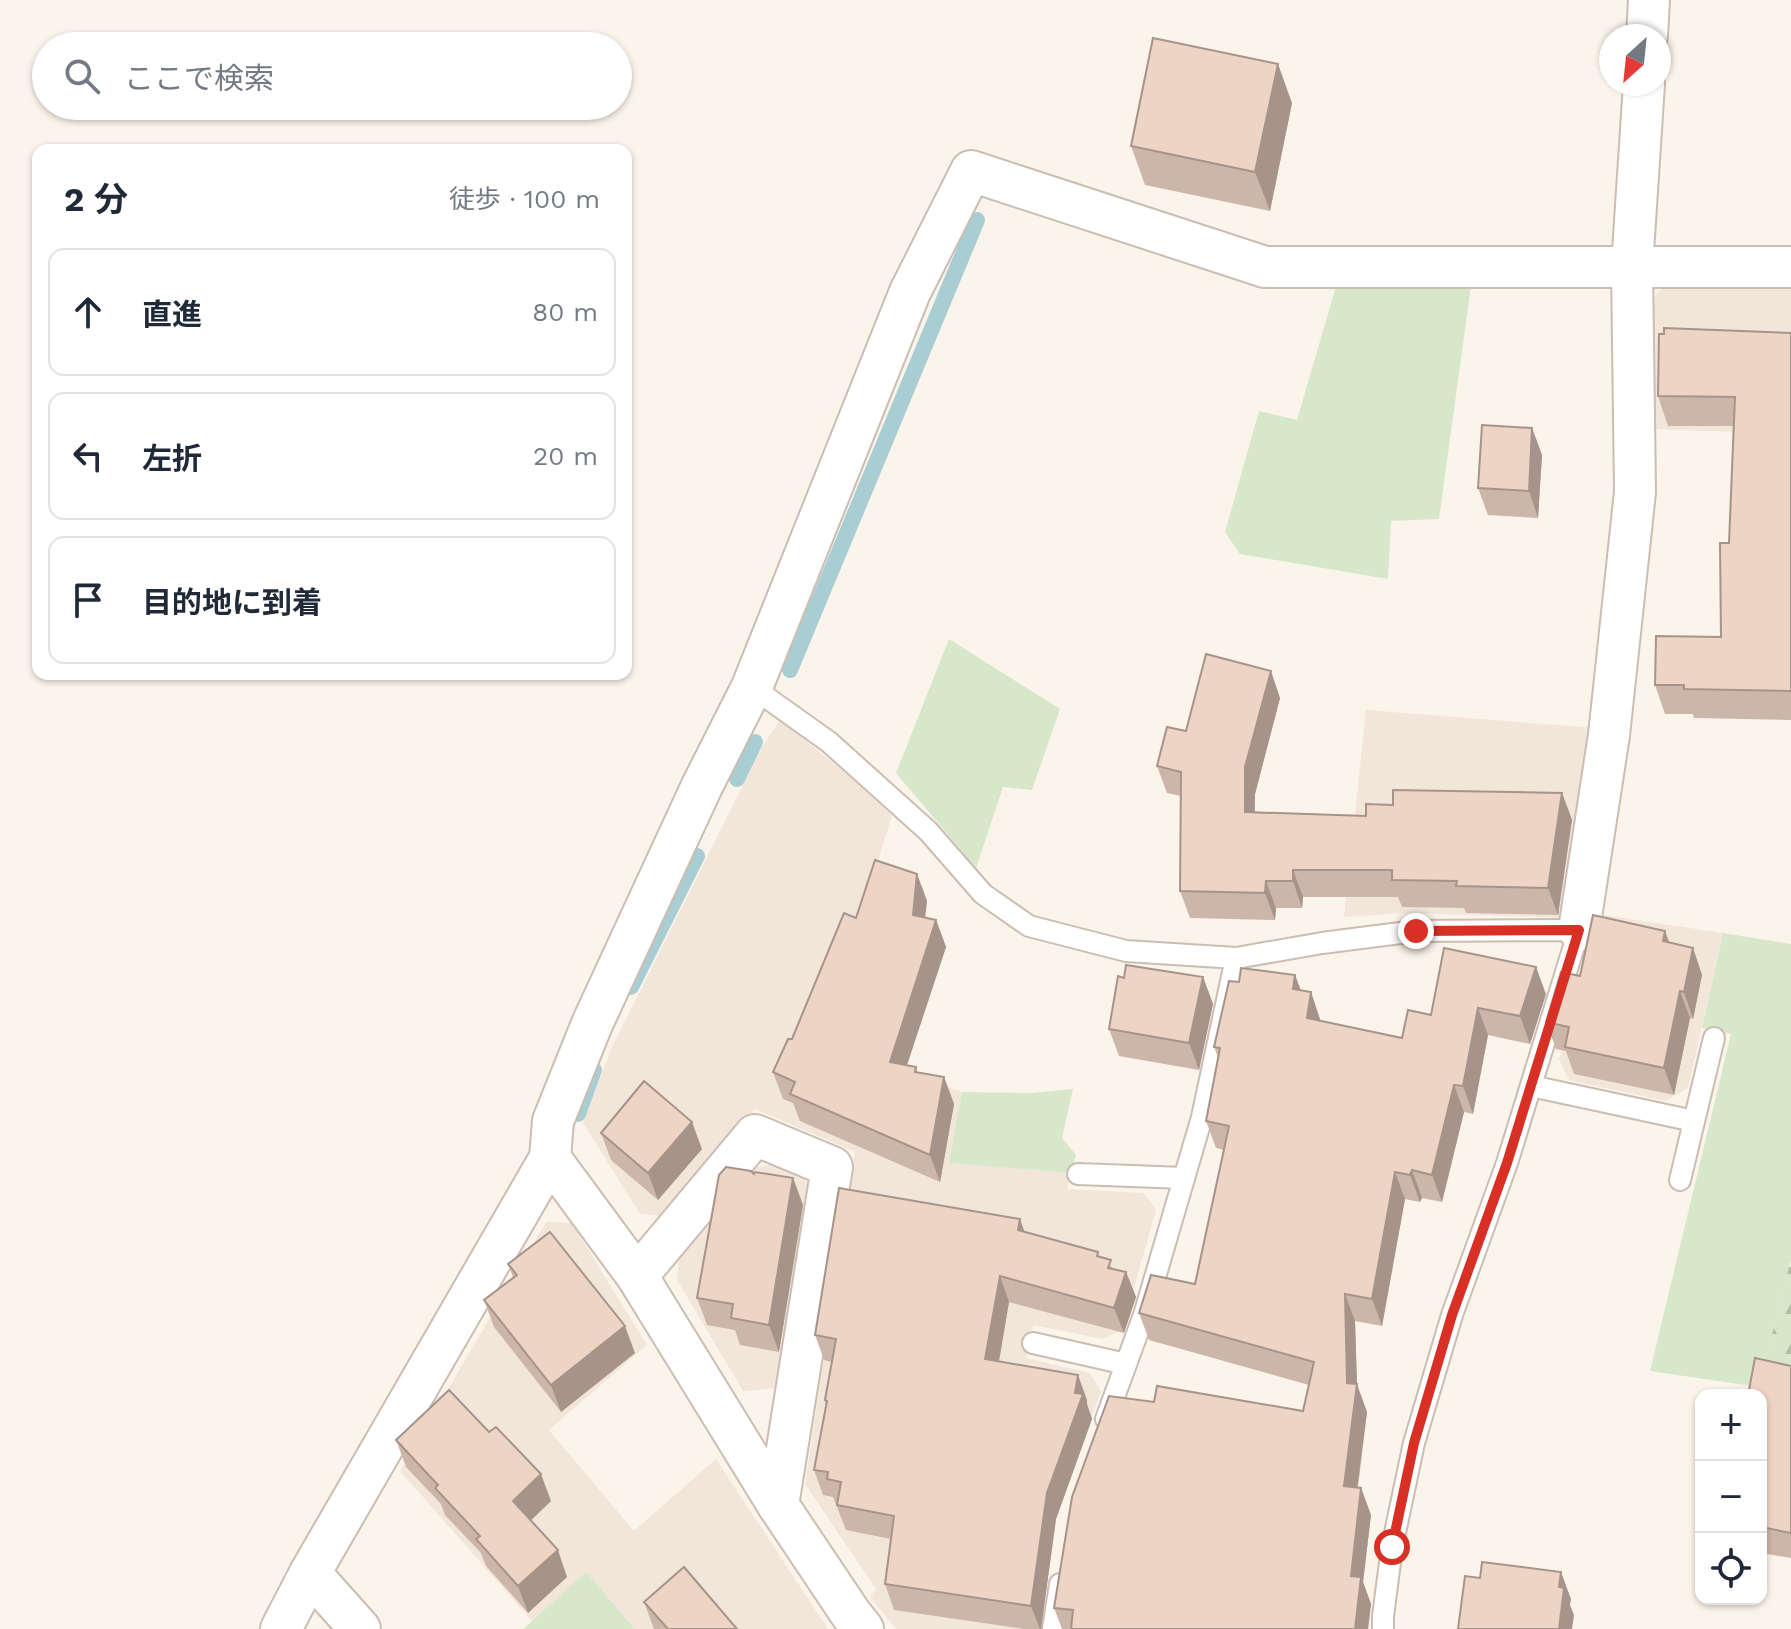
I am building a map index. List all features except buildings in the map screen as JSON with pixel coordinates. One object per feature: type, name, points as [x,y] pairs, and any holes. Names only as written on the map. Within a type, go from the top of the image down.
[{"type":"street","points":[[1648,24],[1649,0]]},
{"type":"street","points":[[1579,930],[1609,735],[1635,492],[1632,267],[1643,96]]},
{"type":"street","points":[[281,1629],[310,1573],[550,1158],[553,1121],[592,1024],[691,808],[752,687],[910,292],[971,171],[1265,267],[1791,267]]},
{"type":"street","points":[[637,1276],[755,1135],[832,1167],[778,1505]]},
{"type":"street","points":[[550,1158],[637,1276],[778,1505],[863,1629]]},
{"type":"street","points":[[310,1573],[360,1629]]},
{"type":"lane","points":[[752,687],[829,742],[928,831],[983,894],[1029,926],[1126,951],[1236,958],[1416,931],[1579,930],[1507,1163],[1452,1315],[1414,1443],[1392,1547],[1383,1629]]},
{"type":"lane","points":[[1100,1435],[1144,1315],[1202,1117],[1236,958]]},
{"type":"lane","points":[[1680,1180],[1714,1038]]},
{"type":"lane","points":[[1531,1086],[1694,1121]]},
{"type":"lane","points":[[1078,1174],[1184,1178]]},
{"type":"lane","points":[[1033,1343],[1126,1364]]},
{"type":"lane","points":[[1053,1629],[1062,1567]]},
{"type":"shaded area","points":[[1791,282],[1791,434],[1651,429],[1650,301],[1667,284]]},
{"type":"shaded area","points":[[1366,710],[1595,728],[1571,918],[1405,913],[1344,917]]},
{"type":"shaded area","points":[[780,720],[854,780],[892,816],[822,1038],[962,1092],[950,1163],[1071,1173],[1067,1189],[1144,1193],[1156,1210],[1122,1330],[1103,1339],[1033,1325],[1026,1358],[1090,1373],[1101,1392],[1053,1518],[1041,1629],[896,1629],[870,1597],[876,1589],[805,1484],[855,1152],[755,1109],[661,1216],[640,1214],[583,1123],[611,1049],[762,747]]},
{"type":"shaded area","points":[[1604,915],[1723,933],[1688,1088],[1666,1101],[1569,1080],[1559,1059]]},
{"type":"shaded area","points":[[777,1163],[801,1173],[813,1193],[780,1388],[743,1391],[677,1280],[679,1257],[754,1168]]},
{"type":"shaded area","points":[[546,1222],[572,1223],[647,1345],[549,1430],[634,1531],[716,1459],[828,1629],[635,1629],[586,1573],[532,1621],[400,1471]]},
{"type":"green space","points":[[1337,283],[1471,286],[1439,519],[1391,521],[1388,579],[1240,554],[1225,532],[1259,411],[1297,420]]},
{"type":"green space","points":[[949,639],[1060,709],[1032,790],[1003,787],[976,868],[896,773]]},
{"type":"green space","points":[[1723,933],[1791,944],[1791,1260],[1759,1387],[1650,1371],[1731,1034],[1702,1028]]},
{"type":"green space","points":[[1073,1089],[1062,1138],[1076,1155],[1071,1173],[949,1163],[962,1092],[1031,1093]]},
{"type":"green space","points":[[1791,1267],[1791,1384],[1761,1378]]},
{"type":"green space","points":[[586,1572],[635,1629],[523,1629],[532,1621]]},
{"type":"waterway","points":[[790,670],[977,220]]},
{"type":"waterway","points":[[737,779],[755,742]]},
{"type":"waterway","points":[[631,987],[697,856]]},
{"type":"waterway","points":[[578,1114],[594,1070]]},
{"type":"route","points":[[1392,1547],[1414,1443],[1452,1315],[1507,1163],[1579,930],[1416,931]]}]
